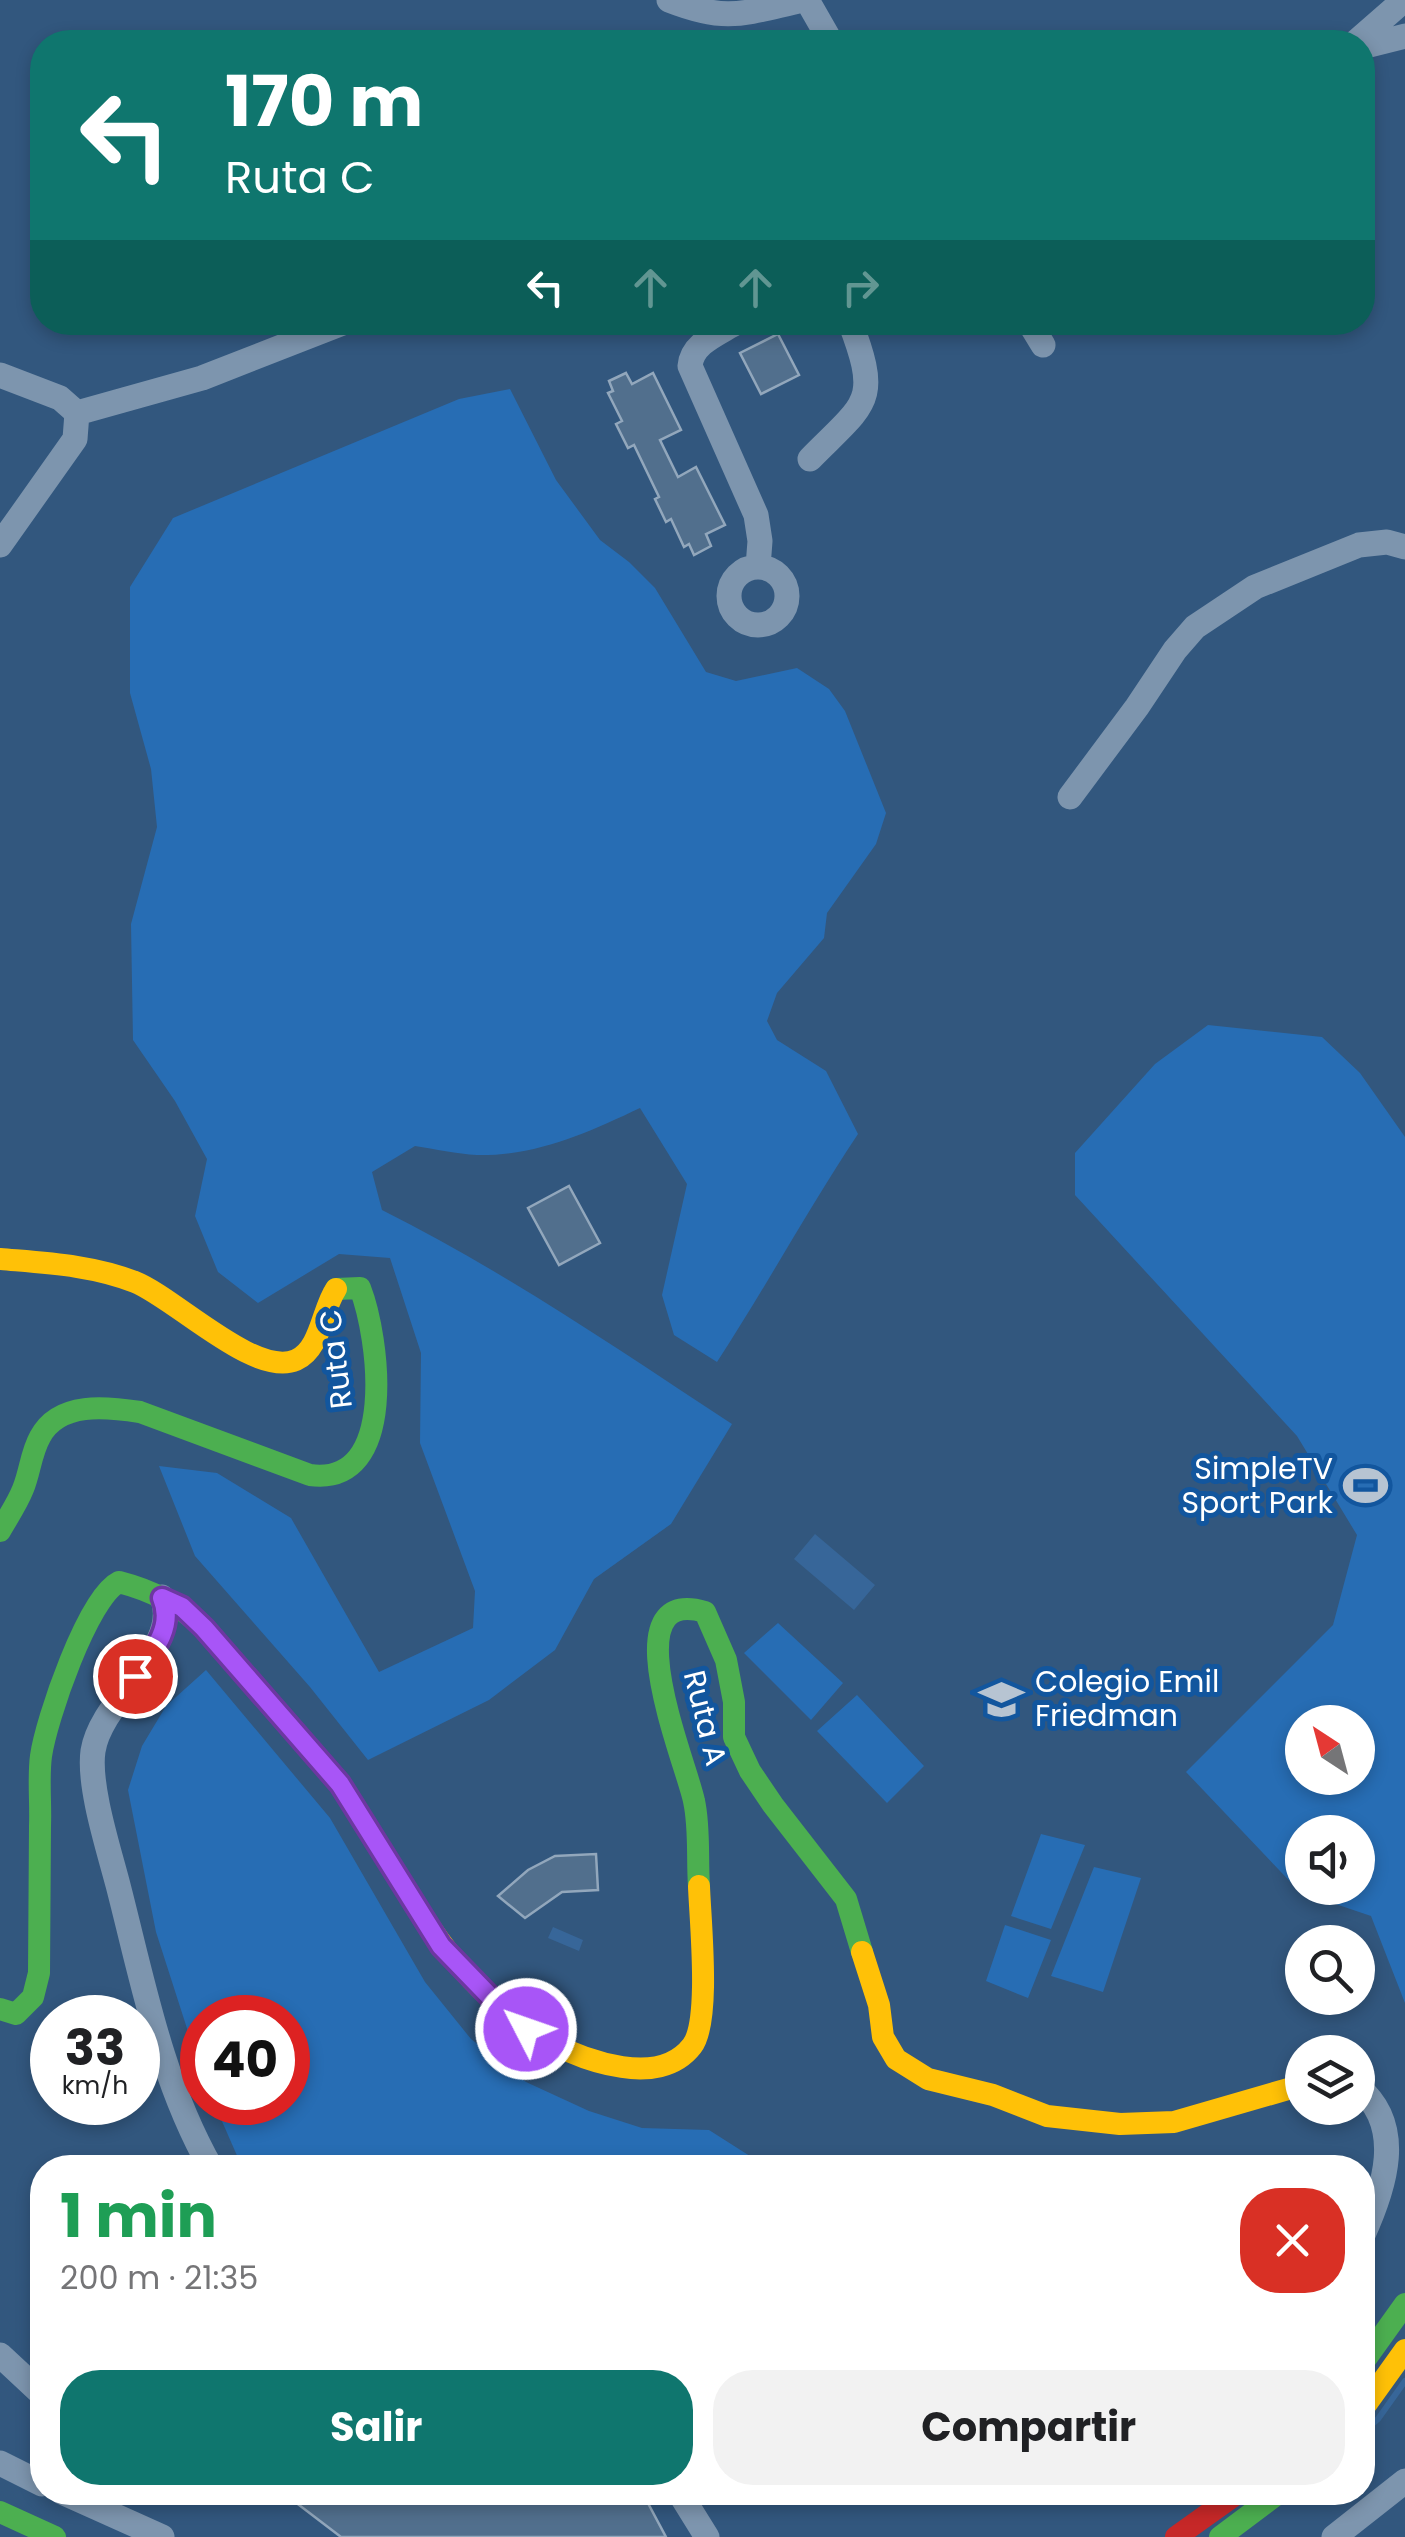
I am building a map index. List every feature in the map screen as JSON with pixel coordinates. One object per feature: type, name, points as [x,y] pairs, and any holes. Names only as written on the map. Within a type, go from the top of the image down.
[{"type":"street","points":[[669,0],[704,14],[725,16],[805,0],[824,30]]},
{"type":"street","points":[[1370,30],[1404,0]]},
{"type":"street","points":[[1375,44],[1405,36]]},
{"type":"street","points":[[77,413],[202,378],[311,335]]},
{"type":"street","points":[[716,335],[691,355],[690,366],[756,516],[760,528],[758,567]]},
{"type":"street","points":[[810,459],[858,410],[868,384],[866,364],[855,335]]},
{"type":"street","points":[[1037,335],[1043,345]]},
{"type":"street","points":[[0,375],[60,398],[77,413]]},
{"type":"street","points":[[0,545],[75,439],[77,413]]},
{"type":"street","points":[[1070,797],[1195,627],[1255,587],[1359,545],[1387,542],[1405,547]]},
{"type":"street","name":"Ruta C","points":[[0,1259],[81,1266],[138,1283],[262,1361],[293,1362],[308,1352],[334,1289],[360,1288],[369,1308],[377,1414],[367,1448],[346,1467],[320,1477],[271,1462],[146,1412],[103,1407],[56,1418],[34,1443],[24,1487],[0,1532]]},
{"type":"street","points":[[5,2015],[32,1997],[39,1973],[41,1755],[64,1678],[98,1602],[109,1587],[118,1582],[134,1585],[162,1598],[168,1610],[160,1638],[98,1728],[92,1756],[102,1825],[154,2035],[204,2155]]},
{"type":"street","name":"Ruta A","points":[[162,1598],[182,1607],[204,1628],[340,1784],[441,1946],[526,2029],[588,2062],[642,2070],[664,2066],[694,2045],[700,2026],[703,1984],[694,1804],[659,1678],[658,1649],[660,1628],[670,1615],[688,1607],[705,1612],[726,1660],[734,1702],[734,1737],[750,1770],[846,1899],[879,2005],[882,2038],[896,2059],[928,2079],[993,2095],[1047,2116],[1120,2124],[1174,2122],[1285,2089]]},
{"type":"street","points":[[1375,2101],[1385,2114],[1391,2148],[1390,2170],[1375,2206]]},
{"type":"street","points":[[1375,2346],[1405,2304]]},
{"type":"street","points":[[1375,2392],[1405,2350]]},
{"type":"street","points":[[0,2355],[30,2383]]},
{"type":"street","points":[[0,2462],[30,2478]]},
{"type":"street","points":[[1375,2505],[1405,2481]]},
{"type":"street","points":[[91,2505],[162,2537]]},
{"type":"street","points":[[687,2505],[707,2537]]},
{"type":"street","points":[[1180,2536],[1222,2505]]},
{"type":"street","points":[[1220,2537],[1263,2505]]},
{"type":"street","points":[[1334,2537],[1375,2505]]},
{"type":"street","points":[[0,2512],[54,2537]]},
{"type":"shaded area","points":[[510,389],[556,480],[600,540],[655,588],[706,672],[736,681],[797,668],[829,689],[845,711],[886,813],[876,844],[827,913],[824,938],[777,993],[767,1021],[777,1040],[826,1071],[858,1134],[717,1362],[674,1335],[662,1295],[687,1184],[640,1108],[581,1134],[520,1152],[477,1155],[415,1146],[372,1172],[382,1210],[516,1285],[732,1424],[671,1524],[594,1579],[555,1650],[489,1700],[368,1760],[195,1556],[159,1466],[217,1473],[291,1518],[379,1672],[473,1628],[475,1591],[420,1443],[421,1353],[390,1258],[339,1254],[258,1303],[218,1272],[195,1216],[207,1159],[175,1101],[133,1040],[131,924],[157,827],[151,769],[130,693],[130,587],[173,518],[459,399]]},
{"type":"shaded area","name":"SimpleTV Sport Park","points":[[1208,1025],[1322,1037],[1360,1073],[1405,1137],[1405,2003],[1371,1916],[1338,1905],[1375,1905],[1375,1815],[1285,1815],[1285,1876],[1186,1772],[1333,1625],[1357,1535],[1297,1436],[1075,1195],[1075,1153],[1155,1064]]},
{"type":"shaded area","points":[[815,1534],[875,1585],[854,1610],[794,1559]]},
{"type":"shaded area","points":[[778,1623],[843,1683],[811,1720],[744,1653]]},
{"type":"shaded area","points":[[206,1670],[330,1818],[425,1982],[471,2039],[526,2082],[589,2111],[642,2128],[709,2130],[748,2155],[237,2155],[224,2125],[310,2125],[310,1995],[180,1995],[180,2007],[156,1932],[128,1790],[142,1746],[166,1706]]},
{"type":"shaded area","points":[[857,1695],[924,1766],[887,1803],[817,1731]]},
{"type":"shaded area","points":[[1041,1834],[1085,1845],[1051,1929],[1011,1916]]},
{"type":"shaded area","points":[[1094,1867],[1141,1878],[1103,1992],[1051,1976]]},
{"type":"shaded area","points":[[1005,1925],[1051,1940],[1028,1998],[986,1981]]},
{"type":"shaded area","points":[[553,1927],[583,1940],[579,1951],[548,1938]]},
{"type":"building","points":[[779,335],[799,375],[761,394],[740,353]]},
{"type":"building","points":[[626,373],[632,384],[653,373],[681,430],[660,440],[678,477],[696,467],[725,525],[706,534],[711,546],[694,555],[689,544],[684,547],[671,519],[666,522],[655,499],[659,497],[634,445],[628,448],[616,424],[622,421],[608,393],[613,391],[609,381]]},
{"type":"building","points":[[569,1186],[600,1243],[559,1265],[528,1208]]},
{"type":"building","points":[[596,1854],[598,1890],[562,1892],[525,1918],[498,1896],[528,1870],[555,1856]]},
{"type":"building","points":[[299,2505],[649,2505],[666,2537],[341,2537]]},
{"type":"waterway","points":[[1375,2422],[1405,2381]]},
{"type":"traffic: fast","points":[[0,1531],[23,1489],[35,1449],[48,1425],[85,1409],[140,1412],[310,1475],[338,1472],[358,1458],[370,1434],[376,1404],[373,1340],[360,1288],[336,1289]]},
{"type":"traffic: fast","points":[[0,2009],[16,2014],[33,1997],[39,1973],[40,1773],[51,1716],[70,1661],[94,1610],[119,1582],[164,1599],[204,1628],[340,1784],[421,1913]]},
{"type":"traffic: fast","points":[[699,1886],[696,1811],[669,1718],[658,1650],[662,1625],[677,1611],[705,1612],[726,1660],[734,1702],[734,1737],[750,1771],[773,1805],[846,1899],[862,1952]]},
{"type":"traffic: fast","points":[[1375,2346],[1405,2304]]},
{"type":"traffic: fast","points":[[1220,2537],[1263,2505]]},
{"type":"traffic: fast","points":[[0,2512],[55,2537]]},
{"type":"traffic: slow","points":[[0,1259],[86,1268],[119,1276],[152,1291],[238,1347],[259,1358],[279,1362],[296,1360],[311,1347],[336,1289]]},
{"type":"traffic: slow","points":[[421,1913],[482,1990],[533,2031],[591,2060],[651,2068],[677,2059],[692,2046],[698,2034],[703,1994],[699,1886]]},
{"type":"traffic: slow","points":[[862,1952],[879,2005],[883,2037],[896,2059],[928,2079],[993,2095],[1047,2116],[1120,2124],[1174,2122],[1285,2090]]},
{"type":"traffic: slow","points":[[1375,2392],[1405,2350]]},
{"type":"traffic: jam","points":[[1176,2537],[1221,2505]]},
{"type":"place","name":"SimpleTV Sport Park","points":[[1366,1486]]},
{"type":"place","name":"Colegio Emil Friedman","points":[[1002,1699]]},
{"type":"route","points":[[135,1676],[166,1626],[168,1610],[162,1598],[182,1607],[340,1784],[441,1946],[526,2029]]}]
